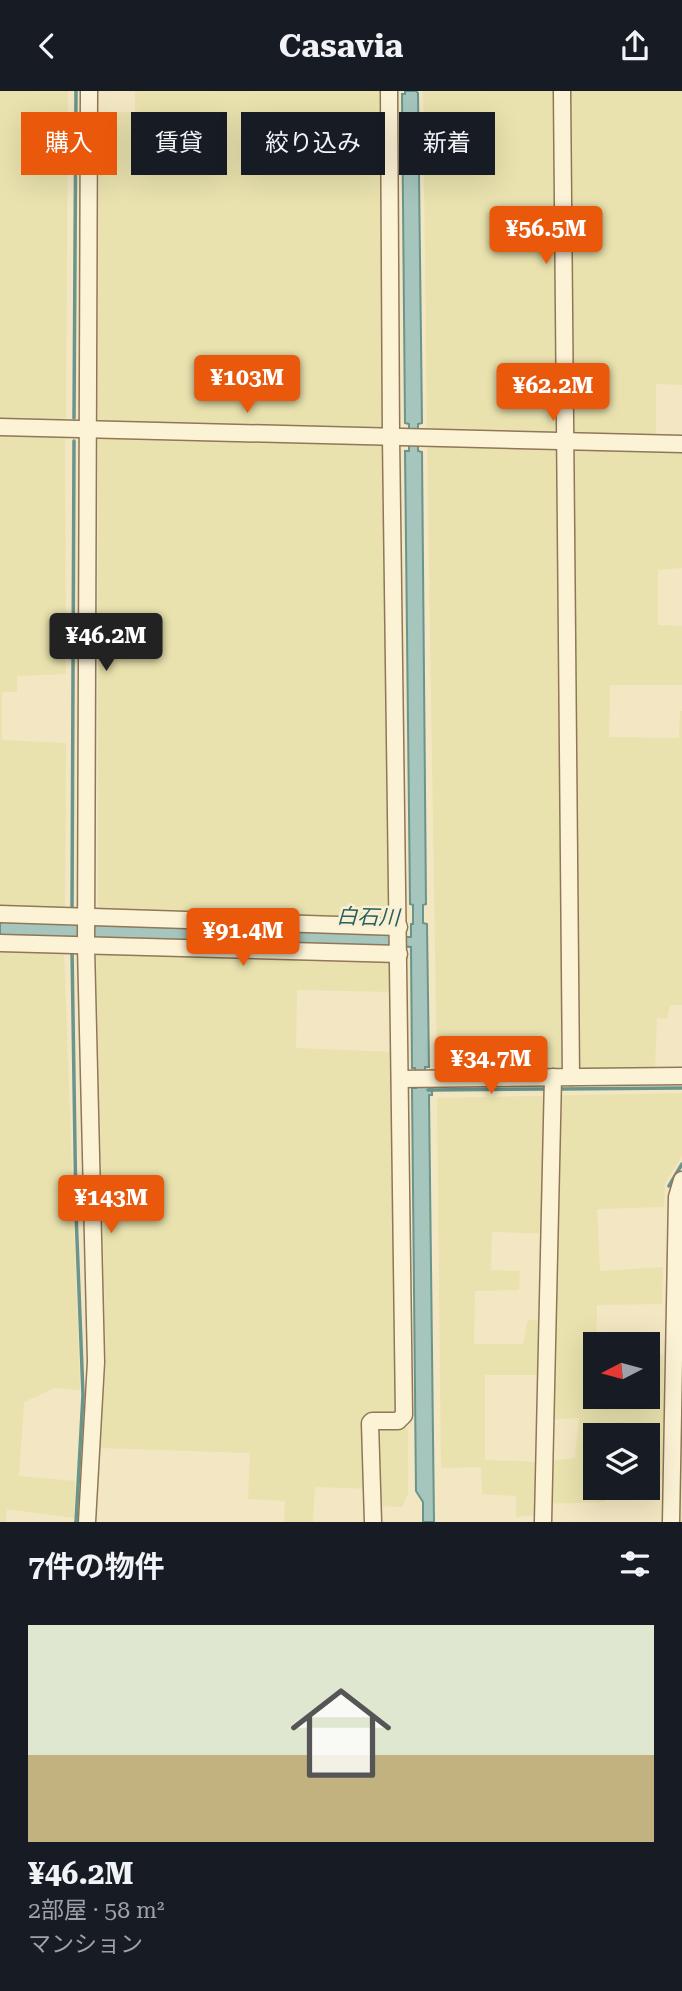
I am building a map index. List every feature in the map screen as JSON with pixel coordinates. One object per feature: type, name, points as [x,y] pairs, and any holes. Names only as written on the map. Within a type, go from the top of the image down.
[{"type":"street","points":[[86,1522],[96,1362],[79,946],[88,430],[89,91]]},
{"type":"street","points":[[373,1522],[370,1423],[398,1421],[404,1415],[414,1079],[399,941],[398,437],[390,91]]},
{"type":"street","points":[[562,91],[571,1077]]},
{"type":"street","points":[[0,427],[682,444]]},
{"type":"street","points":[[0,914],[80,917],[399,941]]},
{"type":"street","points":[[0,943],[79,946],[399,941]]},
{"type":"street","points":[[414,1079],[682,1076]]},
{"type":"street","points":[[543,1522],[553,1077]]},
{"type":"street","points":[[671,1522],[677,1197],[682,1180]]},
{"type":"shaded area","points":[[0,91],[68,91],[68,112],[21,112],[21,175],[67,175],[66,420],[0,418]]},
{"type":"shaded area","points":[[135,91],[385,91],[388,429],[98,422],[99,175],[117,175],[117,112],[131,112],[131,175],[227,175],[227,112],[135,112]]},
{"type":"shaded area","points":[[423,91],[682,91],[682,385],[656,384],[656,434],[427,431],[424,175],[495,175],[495,112],[423,112]]},
{"type":"shaded area","points":[[0,436],[65,438],[66,674],[17,676],[17,692],[2,692],[2,740],[66,743],[65,912],[0,909]]},
{"type":"shaded area","points":[[98,438],[388,445],[393,922],[98,911]]},
{"type":"shaded area","points":[[427,446],[682,452],[682,568],[658,570],[658,625],[682,626],[682,685],[610,685],[609,737],[679,738],[682,711],[682,1005],[670,1005],[667,1019],[657,1018],[655,1070],[437,1072]]},
{"type":"shaded area","points":[[0,948],[64,950],[80,1390],[55,1388],[24,1402],[19,1476],[75,1481],[74,1518],[7,1509],[5,1522],[0,1522]]},
{"type":"shaded area","points":[[96,951],[394,958],[396,992],[297,990],[296,1048],[394,1052],[399,1413],[408,1431],[408,1494],[402,1507],[376,1506],[373,1489],[315,1487],[313,1522],[284,1522],[285,1501],[248,1499],[250,1453],[100,1448],[106,1363]]},
{"type":"shaded area","points":[[682,1093],[682,1156],[665,1183],[664,1207],[597,1209],[600,1271],[663,1267],[662,1304],[597,1305],[596,1332],[583,1332],[583,1409],[660,1409],[660,1355],[663,1355],[664,1378],[682,1379],[682,1522],[677,1522],[678,1479],[660,1478],[660,1423],[583,1423],[583,1500],[605,1502],[540,1504],[539,1515],[516,1517],[516,1496],[482,1494],[481,1467],[441,1468],[437,1098]],"holes":[[[492,1232],[553,1234],[551,1321],[528,1320],[523,1344],[474,1344],[475,1291],[519,1290],[520,1271],[491,1270]],[[485,1375],[548,1375],[548,1420],[579,1418],[575,1458],[540,1462],[485,1460]]]},
{"type":"water","points":[[405,91],[418,93],[418,112],[402,112],[402,94],[405,94]]},
{"type":"water","points":[[403,175],[419,175],[422,423],[418,424],[418,451],[422,452],[426,904],[423,905],[423,923],[427,924],[429,1067],[425,1067],[426,1087],[432,1088],[432,1095],[429,1095],[434,1522],[423,1522],[423,1502],[416,1491],[412,1088],[416,1088],[415,1068],[412,1068],[411,947],[393,946],[392,949],[0,935],[0,920],[392,934],[393,937],[411,937],[413,905],[410,904],[405,451],[409,451],[409,424],[405,423]]},
{"type":"waterway","points":[[74,418],[76,91]]},
{"type":"waterway","points":[[72,911],[74,441]]},
{"type":"waterway","points":[[72,950],[76,1213],[83,1395],[76,1522]]},
{"type":"waterway","points":[[560,1089],[682,1088]]},
{"type":"waterway","points":[[428,1090],[546,1089]]},
{"type":"waterway","points":[[669,1186],[682,1164]]},
{"type":"water label","name":"白石川","points":[[368,917]]}]
